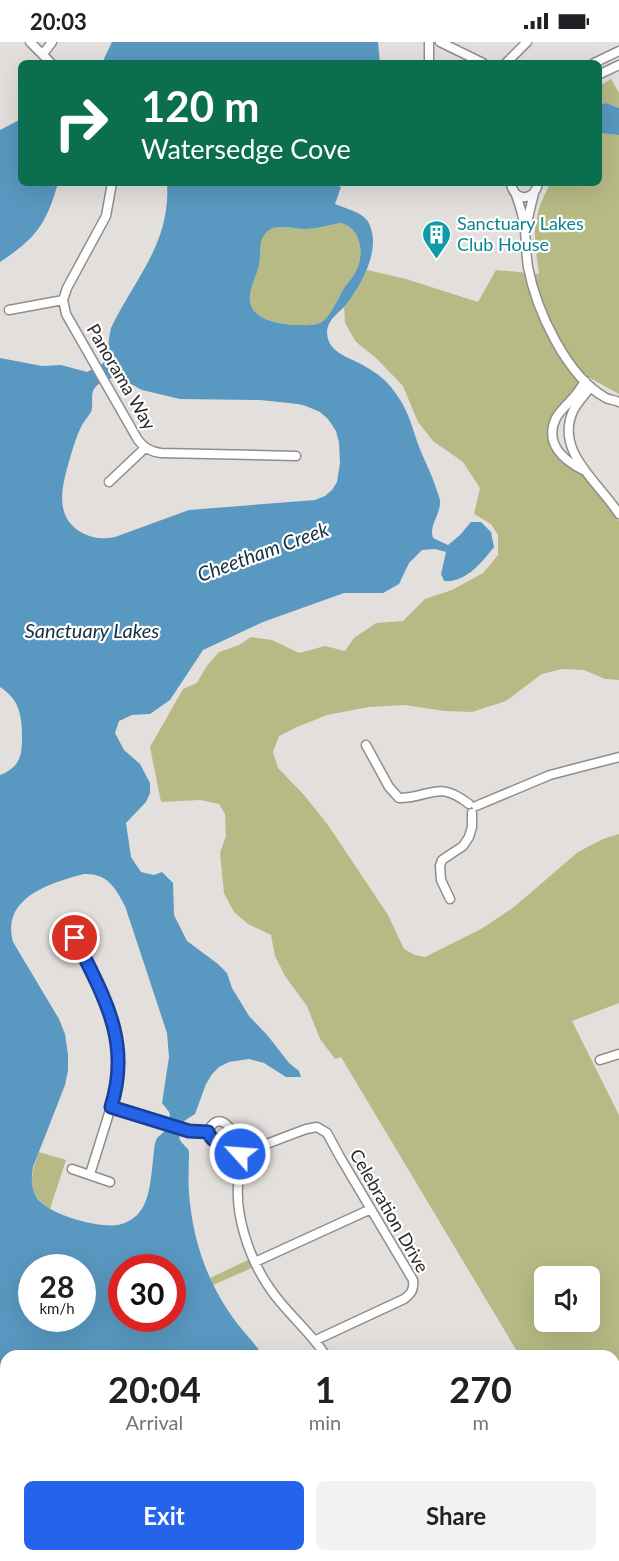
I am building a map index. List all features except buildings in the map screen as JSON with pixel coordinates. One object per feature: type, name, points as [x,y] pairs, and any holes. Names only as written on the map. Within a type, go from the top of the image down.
[{"type":"street","points":[[30,42],[48,60]]},
{"type":"street","points":[[43,54],[52,42]]},
{"type":"street","points":[[429,42],[429,60]]},
{"type":"street","points":[[440,42],[477,60]]},
{"type":"street","points":[[509,60],[527,42]]},
{"type":"street","points":[[600,60],[619,51]]},
{"type":"street","points":[[602,73],[619,65]]},
{"type":"street","points":[[9,310],[63,300],[67,288],[106,216],[111,186]]},
{"type":"street","points":[[512,186],[523,214],[527,260],[536,299],[547,324],[565,355],[588,384],[606,398],[619,402]]},
{"type":"street","points":[[525,229],[538,186]]},
{"type":"street","points":[[516,195],[523,198],[534,193]]},
{"type":"street","name":"Panorama Way","points":[[63,300],[66,314],[138,440],[146,448],[161,453],[296,456]]},
{"type":"street","points":[[588,384],[573,412],[568,437],[576,458],[619,514]]},
{"type":"street","points":[[584,470],[560,456],[554,442],[553,430],[556,419],[563,408],[588,384]]},
{"type":"street","points":[[554,442],[568,437]]},
{"type":"street","points":[[109,482],[146,448]]},
{"type":"street","points":[[366,745],[389,787],[399,798],[441,790],[455,794],[472,808]]},
{"type":"street","points":[[472,808],[550,775],[619,758]]},
{"type":"street","points":[[450,899],[441,880],[440,866],[442,860],[463,846],[469,837],[472,827],[472,808]]},
{"type":"street","points":[[80,926],[75,938],[108,1007],[118,1048],[116,1091],[90,1174]]},
{"type":"street","points":[[59,937],[75,938]]},
{"type":"street","points":[[600,1060],[619,1054]]},
{"type":"street","points":[[111,1107],[189,1131],[208,1132]]},
{"type":"street","points":[[208,1132],[213,1124],[223,1121],[234,1137],[241,1163],[238,1186],[240,1216],[248,1246],[267,1284],[322,1350]]},
{"type":"street","name":"Celebration Drive","points":[[240,1154],[306,1129],[317,1127],[322,1129],[327,1133],[413,1280],[414,1288],[404,1299],[316,1340]]},
{"type":"street","points":[[208,1132],[212,1140],[240,1154]]},
{"type":"street","points":[[227,1146],[234,1137]]},
{"type":"street","points":[[72,1169],[110,1182]]},
{"type":"street","points":[[255,1262],[371,1209]]},
{"type":"green space","points":[[611,79],[619,93],[619,108],[606,103],[602,104],[602,84]]},
{"type":"green space","points":[[602,133],[619,135],[619,394],[588,377],[576,388],[552,420],[559,457],[589,480],[619,521],[619,680],[605,679],[584,670],[562,669],[542,674],[506,701],[472,712],[404,705],[369,707],[327,715],[279,736],[273,752],[278,768],[328,825],[388,915],[404,949],[415,955],[425,957],[481,929],[514,907],[578,852],[603,839],[619,834],[619,1003],[572,1021],[619,1115],[619,1350],[516,1350],[341,1057],[335,1059],[320,1039],[307,1006],[285,976],[275,956],[271,935],[248,924],[234,912],[224,893],[220,853],[226,836],[225,814],[219,804],[200,800],[161,802],[150,747],[183,689],[197,683],[206,667],[219,652],[239,645],[251,637],[272,640],[299,653],[325,646],[345,651],[354,638],[376,623],[403,621],[425,599],[452,590],[483,573],[498,555],[498,535],[491,524],[474,514],[480,488],[463,462],[433,441],[418,422],[403,386],[376,358],[356,342],[345,323],[344,307],[367,270],[406,279],[478,302],[496,270],[539,274],[535,225],[540,205],[549,186],[602,186]]},
{"type":"green space","points":[[340,223],[357,235],[360,257],[355,274],[327,317],[317,324],[297,325],[273,322],[259,315],[250,303],[250,295],[259,265],[261,242],[265,234],[277,227],[308,229]]},
{"type":"green space","points":[[39,1152],[66,1160],[50,1209],[37,1197],[32,1184]]},
{"type":"green space","points":[[250,1259],[254,1267],[213,1285],[210,1278]]},
{"type":"water","points":[[112,42],[378,42],[380,60],[103,60]]},
{"type":"water","points":[[606,103],[619,108],[619,135],[602,133],[602,104]]},
{"type":"water","points":[[18,121],[18,186],[57,186],[49,210],[38,229],[23,245],[0,262],[0,130]]},
{"type":"water","name":"Sanctuary Lakes","points":[[167,186],[341,187],[335,204],[357,212],[367,220],[372,230],[372,254],[363,278],[351,299],[332,318],[327,333],[328,340],[336,351],[382,378],[403,404],[440,499],[432,529],[433,538],[448,545],[471,522],[481,522],[491,532],[494,547],[473,570],[459,579],[444,581],[441,574],[446,552],[435,549],[422,550],[409,563],[399,584],[383,593],[344,593],[263,622],[203,650],[170,700],[150,714],[132,715],[119,721],[115,733],[124,750],[140,764],[150,783],[150,793],[146,802],[126,823],[131,857],[141,872],[154,875],[162,872],[173,883],[174,915],[187,941],[227,973],[232,988],[249,1016],[289,1063],[299,1071],[301,1077],[286,1077],[264,1063],[249,1059],[229,1062],[212,1074],[195,1114],[184,1121],[180,1131],[180,1140],[189,1151],[191,1209],[201,1255],[221,1299],[259,1350],[0,1350],[0,775],[16,764],[21,750],[22,737],[18,708],[11,697],[0,687],[0,358],[42,366],[61,365],[87,372],[102,364],[108,358],[111,328],[150,259],[167,204]],"holes":[[[340,223],[357,235],[360,249],[359,264],[355,274],[323,321],[308,325],[273,322],[254,310],[250,303],[250,295],[259,265],[262,238],[268,231],[277,227],[308,229]],[[118,377],[142,390],[180,399],[260,400],[298,404],[320,412],[336,431],[339,443],[340,463],[337,482],[325,496],[315,500],[189,510],[110,538],[96,538],[83,533],[71,524],[66,516],[62,498],[71,454],[83,423],[91,412],[94,389],[102,382]],[[92,874],[109,882],[125,906],[167,1033],[169,1057],[162,1103],[170,1115],[166,1130],[155,1143],[145,1204],[134,1218],[118,1225],[87,1222],[63,1215],[43,1204],[37,1198],[34,1190],[33,1167],[65,1085],[68,1055],[65,1034],[59,1019],[13,942],[11,927],[14,914],[31,895],[56,882]]]},
{"type":"place","name":"Sanctuary Lakes Club House","points":[[436,260]]},
{"type":"route","points":[[75,938],[108,1007],[114,1027],[118,1048],[118,1072],[111,1107],[189,1131],[208,1132],[212,1140],[240,1154]]},
{"type":"water label","name":"Cheetham Creek","points":[[263,552]]}]
